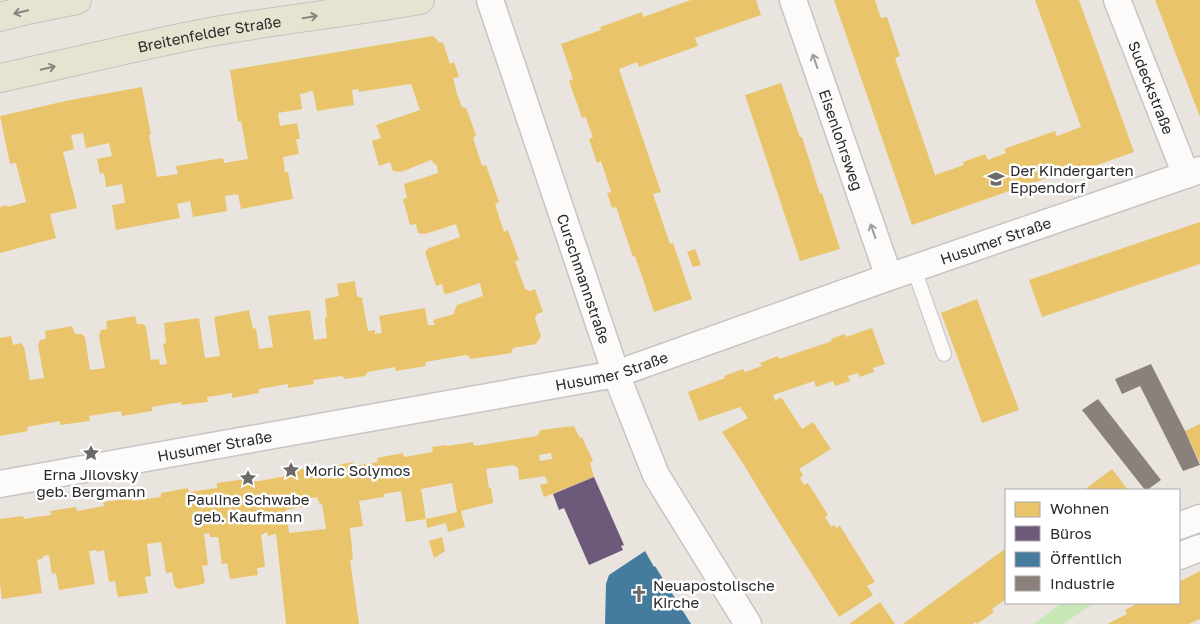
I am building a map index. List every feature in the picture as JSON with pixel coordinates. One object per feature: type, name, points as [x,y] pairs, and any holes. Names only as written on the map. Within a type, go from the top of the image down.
[{"type":"main road","points":[[0,17],[77,0]]},
{"type":"main road","name":"Breitenfelder Straße","points":[[0,78],[217,31],[420,0]]},
{"type":"street","name":"Curschmannstraße","points":[[490,0],[616,374],[656,476],[748,624]]},
{"type":"street","name":"Eisenlohrsweg","points":[[794,0],[889,278]]},
{"type":"street","name":"Sudeckstraße","points":[[1117,0],[1193,172]]},
{"type":"street","name":"Husumer Straße","points":[[0,484],[616,374],[1193,172]]},
{"type":"street","points":[[1180,526],[1200,518]]},
{"type":"street","points":[[1180,556],[1200,548]]},
{"type":"lane","points":[[914,269],[944,354]]},
{"type":"green space","points":[[1061,604],[1093,604],[1063,624],[1034,624]]},
{"type":"building: Wohnen","points":[[691,0],[756,0],[761,15],[695,38],[698,46],[639,67],[637,62],[619,69],[661,192],[653,194],[670,244],[673,243],[692,299],[654,312],[616,207],[612,208],[607,193],[611,192],[601,161],[597,163],[589,139],[593,137],[586,117],[582,118],[569,81],[573,79],[561,44],[601,30],[600,27],[642,12],[643,17]]},
{"type":"building: Wohnen","points":[[834,0],[875,0],[881,18],[887,17],[900,56],[895,58],[935,175],[964,165],[963,162],[985,154],[988,160],[1006,153],[1004,149],[1055,131],[1057,136],[1081,127],[1035,0],[1079,0],[1134,152],[1086,169],[1084,165],[912,225]]},
{"type":"building: Wohnen","points":[[1155,0],[1200,0],[1200,117]]},
{"type":"building: Wohnen","points":[[433,36],[440,43],[443,42],[450,64],[454,62],[459,77],[453,78],[457,94],[462,107],[466,108],[476,135],[473,138],[482,166],[486,165],[499,202],[495,204],[504,232],[508,230],[519,260],[515,261],[525,289],[530,291],[535,289],[543,312],[537,314],[535,319],[541,336],[536,344],[513,348],[511,353],[471,359],[467,355],[425,362],[426,366],[396,371],[395,367],[368,372],[365,376],[345,379],[342,376],[313,380],[314,384],[288,388],[288,384],[259,389],[259,393],[232,398],[232,393],[207,397],[208,402],[181,405],[181,402],[152,407],[152,411],[122,416],[121,411],[89,416],[90,421],[60,425],[60,421],[27,427],[28,431],[0,436],[0,338],[11,336],[13,345],[21,343],[24,347],[30,380],[44,378],[38,345],[40,340],[46,339],[45,331],[72,326],[75,334],[82,334],[85,337],[90,370],[105,368],[99,336],[101,330],[107,329],[106,321],[135,316],[137,324],[143,324],[146,327],[151,360],[159,359],[160,365],[167,364],[163,344],[166,343],[164,323],[199,318],[205,358],[220,356],[214,317],[249,310],[253,329],[256,328],[259,349],[273,347],[268,316],[310,310],[314,340],[327,338],[325,299],[339,296],[337,284],[355,281],[357,296],[362,298],[368,331],[375,330],[375,334],[382,333],[379,316],[425,308],[428,325],[435,325],[433,320],[454,314],[457,305],[483,296],[480,283],[447,294],[444,293],[442,284],[436,286],[425,252],[429,248],[460,237],[456,224],[425,234],[418,233],[416,224],[410,225],[403,199],[407,198],[404,184],[438,173],[437,166],[431,160],[401,172],[393,171],[390,162],[379,166],[372,141],[381,138],[376,125],[420,110],[411,84],[358,92],[359,89],[352,90],[354,105],[317,111],[313,91],[307,92],[300,94],[302,109],[278,113],[280,126],[297,123],[300,139],[296,139],[299,154],[283,157],[285,172],[288,172],[293,199],[241,209],[238,194],[225,196],[227,211],[193,217],[190,201],[177,204],[180,218],[116,230],[112,205],[125,203],[122,184],[106,187],[104,173],[100,174],[97,159],[112,156],[109,143],[86,148],[83,133],[71,135],[74,149],[63,152],[77,208],[50,214],[56,238],[0,253],[0,207],[26,202],[16,163],[10,164],[0,116],[70,100],[142,87],[157,177],[178,174],[176,166],[223,158],[224,163],[248,159],[241,121],[238,122],[230,70]]},
{"type":"building: Wohnen","points":[[781,83],[800,137],[802,137],[820,194],[822,193],[840,249],[800,261],[745,95]]},
{"type":"building: Wohnen","points":[[1200,222],[1200,264],[1042,317],[1029,280]]},
{"type":"building: Wohnen","points":[[695,249],[701,265],[693,267],[687,252]]},
{"type":"building: Wohnen","points":[[977,299],[1019,410],[982,423],[941,313]]},
{"type":"building: Wohnen","points":[[872,328],[885,364],[873,368],[874,372],[860,377],[858,373],[848,376],[850,381],[835,386],[833,381],[816,387],[814,381],[773,395],[775,401],[781,397],[802,429],[813,422],[831,449],[799,469],[803,475],[800,478],[804,485],[808,483],[828,515],[825,517],[831,527],[834,525],[836,528],[840,526],[875,582],[867,586],[873,595],[839,617],[722,432],[748,418],[740,407],[699,421],[688,392],[743,369],[745,372],[762,366],[760,363],[778,356],[779,359],[832,341],[831,339],[845,334],[846,337]]},
{"type":"building: Wohnen","points":[[1200,424],[1200,463],[1185,431]]},
{"type":"building: Wohnen","points":[[574,426],[580,438],[582,437],[593,461],[590,463],[594,477],[544,497],[540,485],[548,483],[545,476],[519,480],[518,468],[513,465],[486,469],[493,503],[461,511],[465,527],[448,532],[446,523],[427,528],[426,519],[406,522],[401,491],[384,494],[384,497],[359,501],[363,526],[350,528],[353,559],[350,560],[359,624],[286,624],[276,534],[268,536],[267,532],[261,535],[265,567],[257,568],[258,575],[230,579],[227,563],[222,564],[218,537],[210,537],[209,533],[204,534],[208,565],[202,566],[205,581],[203,584],[178,589],[174,585],[172,572],[166,573],[161,542],[147,544],[151,576],[145,577],[148,593],[118,597],[115,581],[109,582],[104,550],[97,552],[96,550],[89,551],[95,584],[59,590],[56,573],[52,574],[49,555],[37,560],[42,593],[2,599],[0,584],[0,519],[23,516],[24,519],[51,515],[50,511],[76,507],[77,511],[104,506],[103,502],[161,497],[161,493],[188,488],[189,492],[217,488],[217,483],[245,479],[245,482],[259,481],[286,476],[285,472],[316,467],[316,472],[338,468],[337,465],[354,462],[354,466],[378,462],[377,458],[403,453],[404,457],[433,452],[432,447],[473,442],[474,446],[537,436],[541,430]],"holes":[[[551,453],[552,459],[540,461],[539,455]],[[452,483],[457,512],[426,519],[421,489]],[[317,497],[320,504],[322,504],[326,529],[289,533],[286,510],[306,506],[305,499]]]},
{"type":"building: Wohnen","points":[[1112,469],[1127,489],[1085,489]]},
{"type":"building: Wohnen","points":[[442,537],[445,551],[434,558],[429,541]]},
{"type":"building: Wohnen","points":[[1005,549],[1005,600],[992,609],[994,612],[977,624],[975,622],[973,624],[903,624]]},
{"type":"building: Wohnen","points":[[1200,571],[1200,619],[1189,624],[1107,624],[1127,614],[1125,610],[1136,604],[1180,604],[1180,581]]},
{"type":"building: Wohnen","points":[[880,602],[895,624],[849,624]]},
{"type":"building: Büros","points":[[594,477],[624,545],[621,546],[623,550],[589,565],[564,508],[559,510],[553,494]]},
{"type":"building: Öffentlich","name":"Neuapostolische Kirche","points":[[645,551],[691,624],[605,624],[606,584],[609,575]]},
{"type":"building: Industrie","points":[[1151,364],[1200,465],[1183,471],[1140,386],[1122,394],[1115,379]]},
{"type":"building: Industrie","points":[[1098,399],[1161,480],[1148,489],[1144,489],[1082,410]]},
{"type":"place","name":"Der Kindergarten Eppendorf","points":[[996,179]]},
{"type":"place","name":"Erna Jilovsky geb. Bergmann","points":[[91,453]]},
{"type":"place","name":"Moric Solymos","points":[[291,470]]},
{"type":"place","name":"Pauline Schwabe geb. Kaufmann","points":[[248,478]]},
{"type":"place","name":"Neuapostolische Kirche","points":[[639,594]]}]
